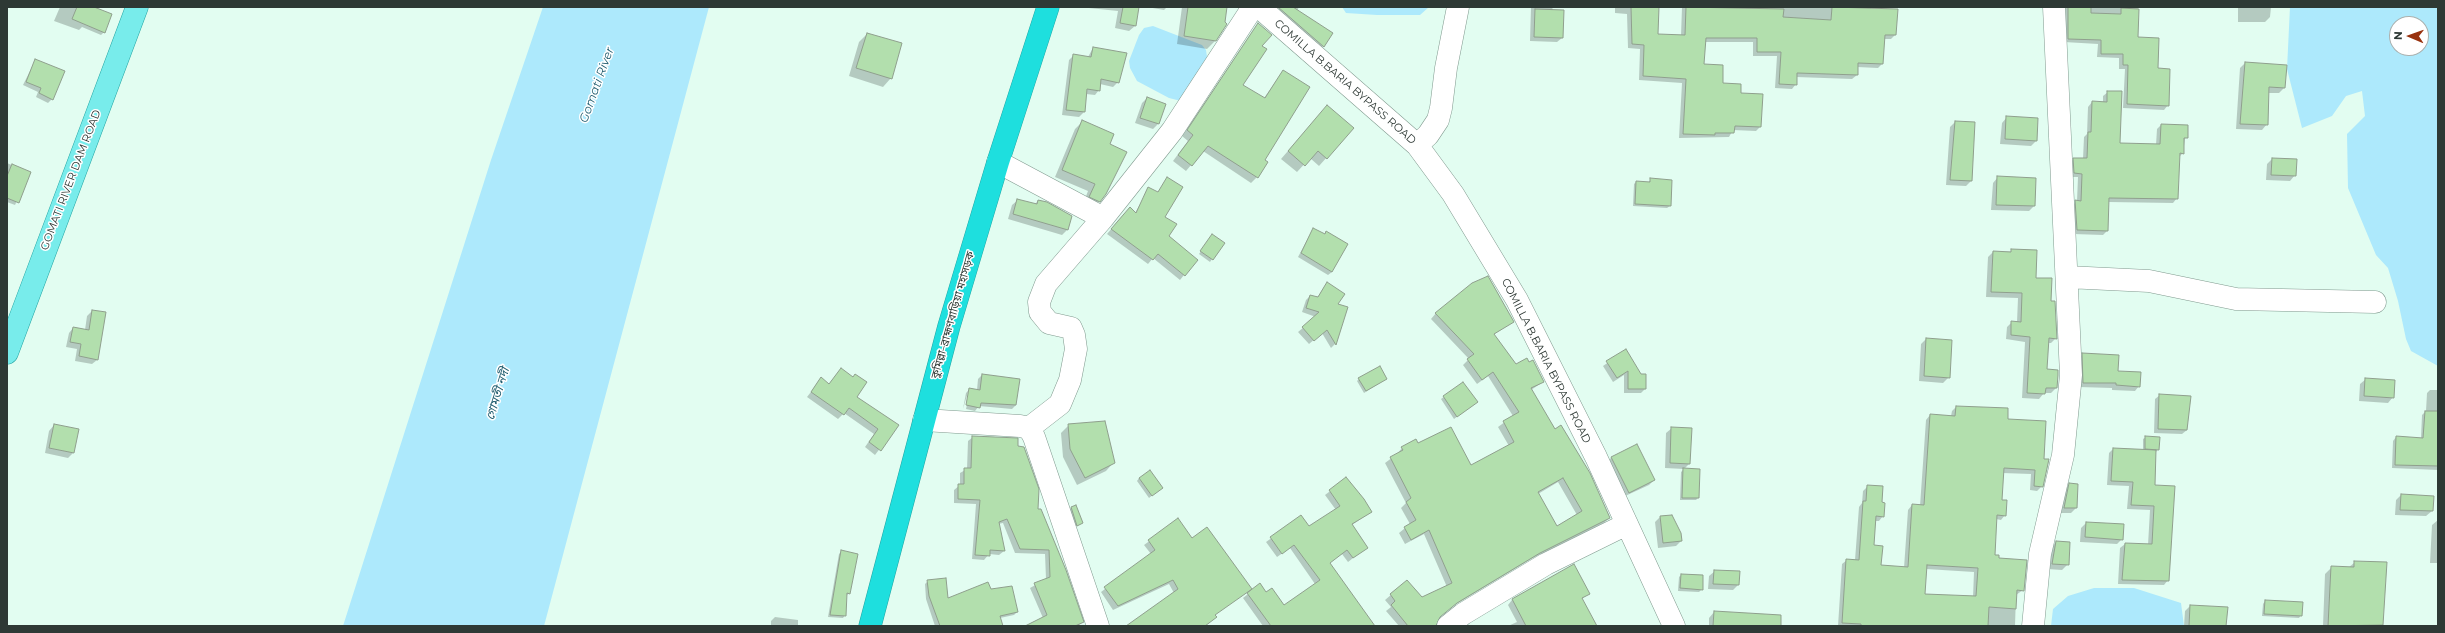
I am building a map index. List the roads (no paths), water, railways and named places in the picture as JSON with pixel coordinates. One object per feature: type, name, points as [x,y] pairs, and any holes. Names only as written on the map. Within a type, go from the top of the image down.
[{"type":"highway","name":"কুমিল্লা–ব্রাহ্মণবাড়িয়া মহাসড়ক","points":[[870,626],[924,420],[998,162],[1048,7]]},
{"type":"main road","name":"GOMATI RIVER DAM ROAD","points":[[7,353],[137,7]]},
{"type":"street","points":[[1029,428],[1060,404],[1070,380],[1076,350],[1074,335],[1071,328],[1049,323],[1040,312],[1039,302],[1046,284],[1103,218],[1172,131],[1254,7]]},
{"type":"street","name":"COMILLA B.BARIA BYPASS ROAD","points":[[1259,7],[1416,145],[1453,194],[1517,300],[1628,524],[1674,626]]},
{"type":"street","points":[[1416,145],[1428,135],[1438,120],[1458,7]]},
{"type":"street","points":[[2033,626],[2040,554],[2063,455],[2071,376],[2054,7]]},
{"type":"street","points":[[998,162],[1103,218]]},
{"type":"street","points":[[2067,277],[2149,281],[2236,298],[2375,302]]},
{"type":"street","points":[[924,420],[1020,426],[1029,428],[1034,436],[1098,626]]},
{"type":"street","points":[[1448,626],[1463,614],[1546,564],[1628,524]]},
{"type":"water","points":[[543,7],[709,7],[544,626],[343,626],[491,160]]},
{"type":"water","points":[[1342,7],[1429,7],[1420,15],[1377,15],[1346,13]]},
{"type":"water","points":[[2290,7],[2438,7],[2438,366],[2411,351],[2406,339],[2398,301],[2388,268],[2376,255],[2348,188],[2347,134],[2365,116],[2362,91],[2346,96],[2332,116],[2302,128],[2287,69]]},
{"type":"water","points":[[1153,26],[1202,45],[1206,50],[1207,57],[1181,101],[1169,98],[1137,81],[1130,68],[1129,61],[1139,35],[1144,28]]},
{"type":"water","points":[[2094,588],[2134,588],[2181,603],[2184,626],[2051,626],[2053,609],[2068,596]]},
{"type":"water label","name":"Gomati River","points":[[597,85]]},
{"type":"water label","name":"গোমতী নদী","points":[[498,394]]}]
